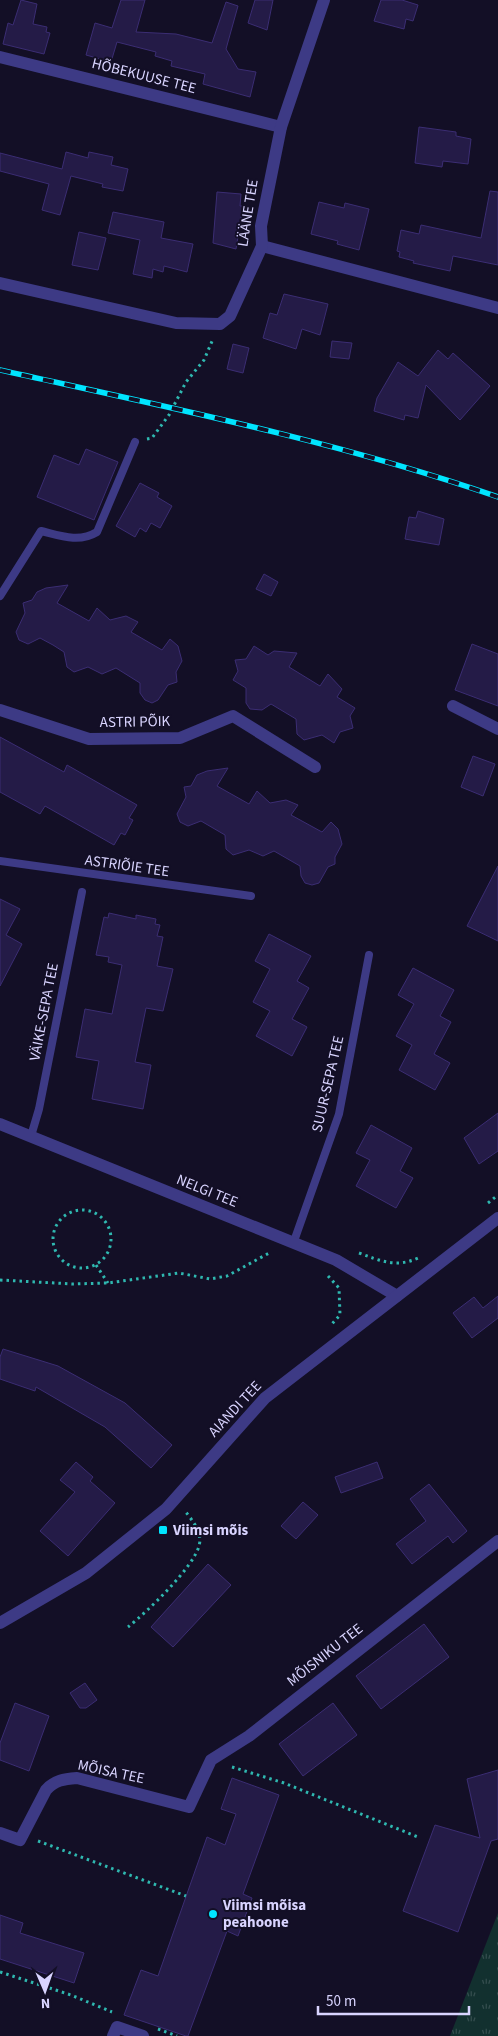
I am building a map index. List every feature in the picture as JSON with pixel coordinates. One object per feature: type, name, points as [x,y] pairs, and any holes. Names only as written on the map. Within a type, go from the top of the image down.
[{"type":"street","name":"LÄÄNE TEE","points":[[220,324],[230,316],[262,246],[261,226],[281,127],[324,0]]},
{"type":"street","name":"HÕBEKUUSE TEE","points":[[0,57],[281,127]]},
{"type":"street","points":[[262,246],[498,308]]},
{"type":"street","points":[[0,283],[176,323],[220,324]]},
{"type":"street","points":[[452,706],[498,729]]},
{"type":"street","name":"ASTRI PÕIK","points":[[0,710],[89,739],[180,738],[233,716],[315,767]]},
{"type":"street","name":"NELGI TEE","points":[[0,1124],[336,1260],[397,1296]]},
{"type":"street","name":"AIANDI TEE","points":[[0,1623],[86,1573],[166,1509],[265,1398],[498,1218]]},
{"type":"street","name":"MÕISNIKU TEE","points":[[211,1760],[248,1736],[498,1541]]},
{"type":"street","name":"MÕISA TEE","points":[[20,1840],[46,1790],[52,1784],[63,1779],[77,1778],[189,1807],[211,1760]]},
{"type":"street","points":[[0,1833],[20,1840]]},
{"type":"street","points":[[113,2036],[118,2027],[143,2036]]},
{"type":"lane","points":[[0,596],[41,531],[73,538],[88,537],[97,532],[135,442]]},
{"type":"lane","name":"ASTRIÕIE TEE","points":[[0,861],[251,896]]},
{"type":"lane","name":"VÄIKE-SEPA TEE","points":[[31,1136],[39,1110],[82,892]]},
{"type":"lane","name":"SUUR-SEPA TEE","points":[[293,1244],[339,1114],[369,955]]},
{"type":"path","points":[[135,442],[152,438],[169,415],[186,382],[204,360],[220,324]]},
{"type":"path","points":[[482,1208],[498,1195]]},
{"type":"path","points":[[76,1210],[94,1211],[108,1224],[112,1242],[109,1251],[96,1265],[77,1268],[60,1258],[54,1249],[54,1229],[59,1220],[66,1214],[76,1210]]},
{"type":"path","points":[[0,1280],[73,1284],[108,1283],[179,1273],[210,1279],[227,1276],[274,1250],[265,1246]]},
{"type":"path","points":[[326,1329],[340,1315],[339,1288],[327,1274],[344,1247],[382,1261],[404,1264],[421,1257]]},
{"type":"path","points":[[96,1265],[108,1283]]},
{"type":"path","points":[[128,1627],[190,1566],[200,1544],[196,1526],[174,1500]]},
{"type":"path","points":[[211,1760],[284,1783],[418,1836]]},
{"type":"path","points":[[20,1840],[40,1841],[186,1896]]},
{"type":"path","points":[[0,1972],[71,1995],[118,2014]]},
{"type":"green space","points":[[498,1913],[498,2036],[450,2036]]},
{"type":"building","points":[[21,0],[37,4],[33,24],[47,27],[46,32],[50,33],[44,54],[3,44],[8,23],[13,25]]},
{"type":"building","points":[[121,0],[145,0],[136,32],[176,34],[212,43],[226,2],[238,6],[226,49],[238,69],[256,72],[250,97],[203,84],[205,74],[171,66],[172,61],[155,56],[156,52],[117,42],[111,62],[86,55],[95,23],[112,28]]},
{"type":"building","points":[[255,0],[273,0],[267,30],[248,23]]},
{"type":"building","points":[[381,0],[402,0],[418,5],[413,21],[406,19],[404,29],[374,21]]},
{"type":"building","points":[[419,127],[456,132],[456,136],[471,139],[468,164],[443,161],[442,167],[415,163]]},
{"type":"building","points":[[66,152],[88,158],[89,152],[113,157],[111,165],[128,169],[123,191],[102,187],[103,184],[71,176],[60,215],[42,210],[49,184],[0,171],[0,153],[62,169]]},
{"type":"building","points":[[490,191],[498,192],[498,265],[453,256],[450,271],[413,263],[414,261],[399,257],[400,252],[397,251],[401,230],[419,234],[421,225],[481,238]]},
{"type":"building","points":[[217,192],[241,194],[240,206],[243,206],[236,249],[213,243]]},
{"type":"building","points":[[319,202],[344,208],[345,203],[369,209],[359,250],[337,244],[338,241],[311,234]]},
{"type":"building","points":[[113,212],[164,222],[161,238],[193,244],[187,272],[164,266],[163,272],[153,269],[152,278],[133,274],[140,240],[108,233]]},
{"type":"building","points":[[79,232],[106,238],[98,270],[72,265]]},
{"type":"building","points":[[284,294],[328,304],[320,335],[302,329],[296,349],[263,338],[270,313],[277,315]]},
{"type":"building","points":[[332,341],[352,343],[349,359],[330,357]]},
{"type":"building","points":[[233,344],[249,348],[243,373],[227,369]]},
{"type":"building","points":[[438,350],[448,359],[453,353],[490,386],[460,420],[426,385],[418,418],[405,415],[404,420],[374,411],[377,398],[398,362],[418,376]]},
{"type":"building","points":[[86,449],[118,462],[94,520],[37,497],[54,455],[79,465]]},
{"type":"building","points":[[140,483],[159,493],[157,497],[172,506],[160,528],[151,523],[146,532],[140,528],[135,537],[116,526]]},
{"type":"building","points":[[418,511],[444,519],[439,545],[405,539],[409,517],[416,518]]},
{"type":"building","points":[[264,574],[278,582],[271,596],[256,589]]},
{"type":"building","points":[[68,585],[57,603],[89,621],[97,608],[110,620],[126,616],[138,622],[131,632],[162,650],[170,639],[178,646],[182,661],[176,672],[177,682],[168,685],[158,700],[152,703],[145,700],[140,693],[140,683],[116,668],[102,674],[88,667],[74,672],[67,667],[64,652],[53,645],[40,638],[28,644],[19,640],[16,632],[25,613],[23,603],[32,600],[37,592],[46,588]]},
{"type":"building","points":[[472,644],[498,654],[498,706],[455,690]]},
{"type":"building","points":[[254,646],[268,655],[274,651],[297,653],[289,667],[320,686],[328,674],[342,689],[337,697],[355,708],[350,716],[353,728],[340,732],[334,743],[322,735],[304,740],[297,734],[296,719],[271,704],[262,710],[250,709],[246,703],[246,688],[233,680],[238,671],[235,660],[246,659]]},
{"type":"building","points":[[0,737],[64,772],[67,765],[137,805],[129,818],[133,820],[125,835],[121,833],[114,845],[45,806],[40,814],[0,792]]},
{"type":"building","points":[[473,756],[495,764],[483,796],[461,787]]},
{"type":"building","points":[[228,768],[217,786],[249,804],[257,791],[270,803],[286,800],[298,805],[291,815],[322,832],[331,822],[338,829],[342,844],[335,857],[335,864],[328,867],[319,883],[312,885],[305,883],[301,876],[300,866],[274,851],[263,856],[249,850],[233,855],[226,849],[225,835],[201,821],[188,826],[180,822],[177,814],[186,797],[184,787],[191,786],[197,775],[207,771]]},
{"type":"building","points":[[498,866],[498,941],[467,926]]},
{"type":"building","points":[[0,899],[20,909],[6,935],[22,944],[0,986]]},
{"type":"building","points":[[109,913],[136,919],[136,915],[156,919],[155,924],[160,925],[157,936],[163,937],[157,966],[173,969],[163,1011],[146,1008],[135,1062],[151,1065],[143,1109],[92,1099],[99,1061],[76,1057],[85,1009],[112,1014],[122,965],[108,962],[109,957],[96,955],[104,917],[108,918]]},
{"type":"building","points":[[269,934],[311,956],[297,981],[309,988],[292,1019],[307,1027],[292,1056],[256,1036],[270,1011],[253,1002],[270,969],[255,961]]},
{"type":"building","points":[[413,968],[454,990],[440,1016],[451,1022],[434,1054],[450,1063],[435,1090],[399,1070],[412,1045],[396,1036],[414,1004],[398,995]]},
{"type":"building","points":[[498,1113],[498,1151],[479,1164],[464,1138]]},
{"type":"building","points":[[371,1125],[412,1148],[400,1171],[413,1178],[396,1208],[356,1186],[370,1160],[356,1153]]},
{"type":"building","points":[[498,1296],[498,1318],[472,1338],[453,1313],[474,1297],[483,1308]]},
{"type":"building","points":[[3,1349],[58,1366],[125,1403],[172,1445],[151,1468],[105,1427],[36,1387],[35,1391],[0,1379],[0,1357]]},
{"type":"building","points":[[76,1462],[93,1477],[90,1481],[115,1503],[68,1556],[40,1531],[75,1492],[60,1480]]},
{"type":"building","points":[[377,1462],[383,1478],[341,1493],[335,1477]]},
{"type":"building","points":[[429,1484],[467,1531],[453,1543],[448,1536],[412,1564],[396,1544],[426,1521],[410,1499]]},
{"type":"building","points":[[303,1502],[318,1515],[296,1539],[281,1526]]},
{"type":"building","points":[[208,1564],[231,1585],[173,1647],[151,1627]]},
{"type":"building","points":[[424,1624],[449,1657],[381,1709],[356,1676]]},
{"type":"building","points":[[85,1683],[97,1700],[86,1708],[80,1708],[70,1693]]},
{"type":"building","points":[[15,1703],[49,1716],[29,1771],[0,1760],[0,1743]]},
{"type":"building","points":[[333,1703],[357,1735],[303,1776],[279,1744]]},
{"type":"building","points":[[498,1770],[498,1839],[491,1841],[458,1932],[403,1911],[435,1825],[480,1838],[467,1779]]},
{"type":"building","name":"Viimsi mõisa peahoone","points":[[232,1778],[279,1795],[243,1894],[252,1898],[238,1936],[227,1931],[188,2036],[186,2036],[124,2015],[141,1970],[158,1976],[207,1837],[225,1845],[236,1814],[221,1809]]},
{"type":"building","points":[[0,1915],[23,1923],[20,1933],[84,1953],[74,1983],[0,1959]]},
{"type":"railway","points":[[0,370],[251,426],[375,459],[498,497]]},
{"type":"place","name":"Viimsi mõis","points":[[163,1530]]},
{"type":"place","name":"Viimsi mõisa peahoone","points":[[213,1914]]}]
